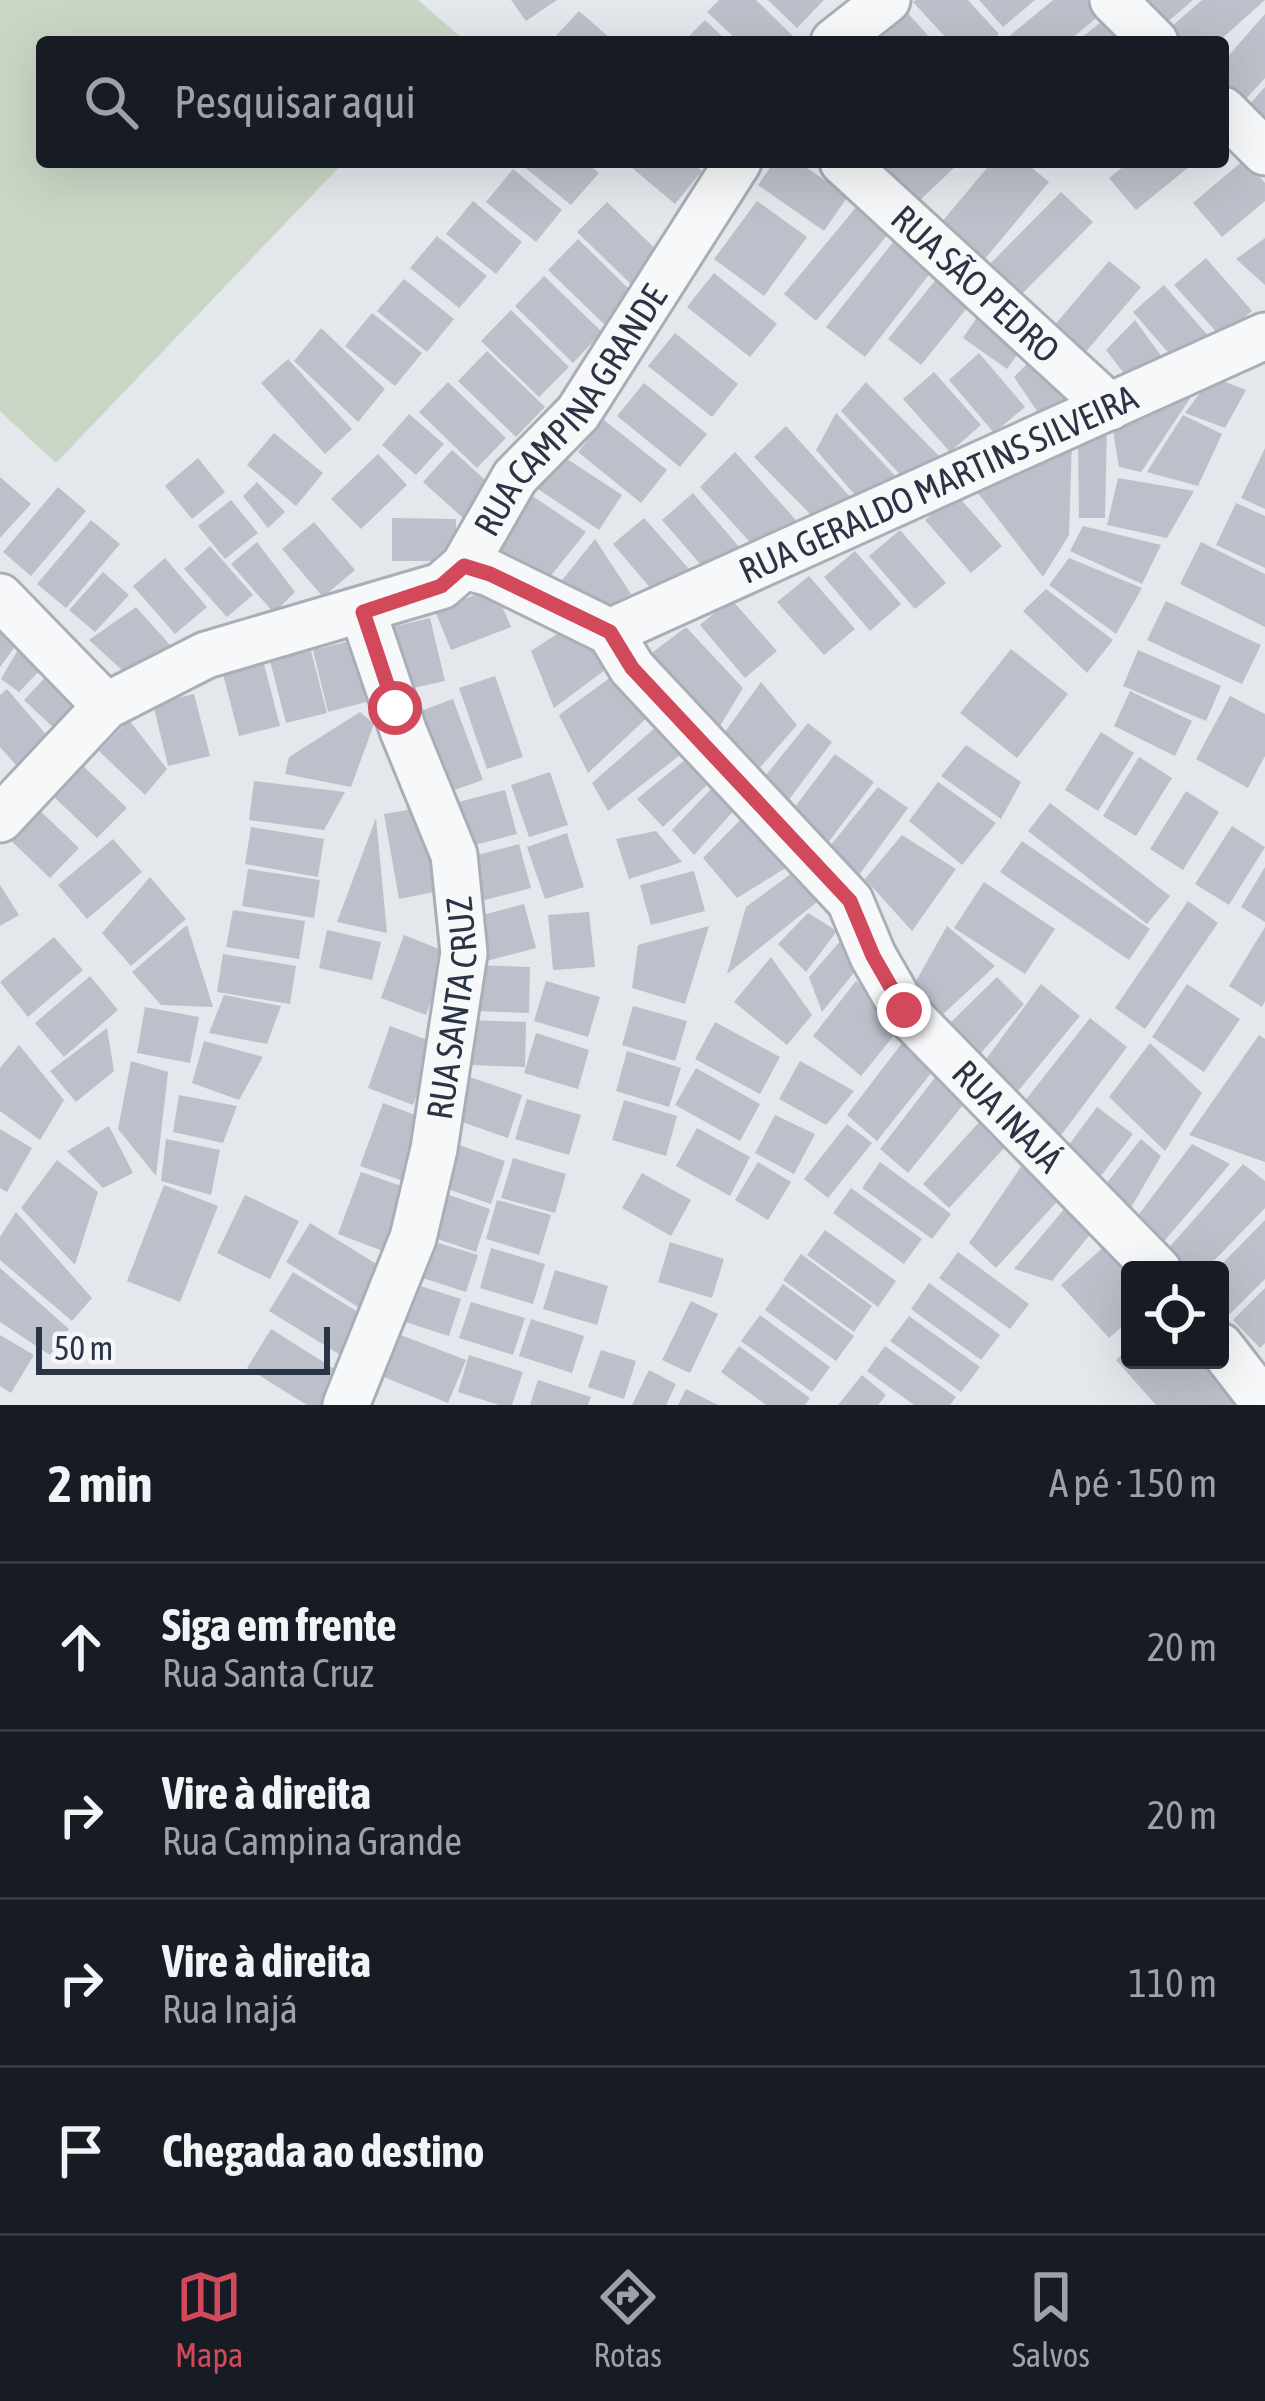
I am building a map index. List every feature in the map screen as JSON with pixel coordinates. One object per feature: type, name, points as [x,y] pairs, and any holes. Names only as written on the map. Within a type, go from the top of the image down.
[{"type":"street","points":[[842,36],[887,0]]},
{"type":"street","points":[[1113,0],[1149,36]]},
{"type":"street","points":[[1229,116],[1265,152]]},
{"type":"street","name":"RUA CAMPINA GRANDE","points":[[0,819],[106,706],[206,655],[441,586],[464,566],[515,477],[578,413],[734,168]]},
{"type":"street","name":"RUA SÃO PEDRO","points":[[850,168],[1110,407]]},
{"type":"street","name":"RUA GERALDO MARTINS SILVEIRA","points":[[610,632],[1265,336]]},
{"type":"street","name":"RUA INAJÁ","points":[[464,566],[610,632],[632,668],[850,901],[873,956],[904,1010],[1149,1261]]},
{"type":"street","points":[[0,597],[106,706]]},
{"type":"street","name":"RUA SANTA CRUZ","points":[[346,1405],[412,1238],[434,1149],[464,953],[454,855],[403,730],[363,612]]},
{"type":"street","points":[[1229,1358],[1265,1404]]},
{"type":"green space","points":[[0,0],[418,0],[460,36],[36,36],[36,168],[338,168],[56,463],[0,411]]},
{"type":"building","points":[[511,0],[557,0],[526,21]]},
{"type":"building","points":[[719,0],[756,0],[793,36],[733,36],[707,12]]},
{"type":"building","points":[[768,0],[824,0],[797,28]]},
{"type":"building","points":[[968,0],[999,34],[944,36],[913,2]]},
{"type":"building","points":[[979,0],[1035,0],[1003,27]]},
{"type":"building","points":[[1053,0],[1087,0],[1100,15],[1074,36],[1009,36]]},
{"type":"building","points":[[1132,0],[1193,0],[1158,30]]},
{"type":"building","points":[[1202,0],[1265,0],[1225,36],[1164,33]]},
{"type":"building","points":[[904,9],[929,36],[873,36]]},
{"type":"building","points":[[579,11],[608,36],[556,36]]},
{"type":"building","points":[[1265,14],[1265,78],[1244,101],[1229,87],[1229,55]]},
{"type":"building","points":[[1106,18],[1120,36],[1084,36]]},
{"type":"building","points":[[705,20],[722,36],[689,36]]},
{"type":"building","points":[[1265,87],[1265,122],[1247,107]]},
{"type":"building","points":[[1245,159],[1265,183],[1265,201],[1222,237],[1193,203]]},
{"type":"building","points":[[526,168],[593,168],[599,173],[571,205]]},
{"type":"building","points":[[632,168],[702,171],[675,204]]},
{"type":"building","points":[[770,168],[807,168],[848,196],[824,231],[758,185]]},
{"type":"building","points":[[877,168],[954,168],[914,206]]},
{"type":"building","points":[[987,168],[1032,168],[1049,182],[979,266],[935,230]]},
{"type":"building","points":[[1122,168],[1188,168],[1136,210],[1109,178]]},
{"type":"building","points":[[513,169],[562,210],[536,242],[486,202]]},
{"type":"building","points":[[1061,192],[1093,222],[1018,298],[987,267]]},
{"type":"building","points":[[473,201],[522,242],[496,274],[446,234]]},
{"type":"building","points":[[757,201],[807,237],[764,296],[714,259]]},
{"type":"building","points":[[607,202],[665,258],[635,288],[577,232]]},
{"type":"building","points":[[858,205],[890,232],[816,321],[784,294]]},
{"type":"building","points":[[437,236],[487,276],[459,308],[410,268]]},
{"type":"building","points":[[1265,238],[1265,285],[1236,259]]},
{"type":"building","points":[[578,239],[635,295],[606,326],[548,270]]},
{"type":"building","points":[[893,242],[931,272],[865,357],[826,327]]},
{"type":"building","points":[[1206,258],[1252,311],[1221,337],[1174,285]]},
{"type":"building","points":[[1109,261],[1141,287],[1084,354],[1052,328]]},
{"type":"building","points":[[714,273],[777,324],[750,357],[687,307]]},
{"type":"building","points":[[544,276],[602,332],[573,363],[515,306]]},
{"type":"building","points":[[938,277],[971,303],[921,365],[888,339]]},
{"type":"building","points":[[404,279],[454,319],[427,352],[377,311]]},
{"type":"building","points":[[1164,285],[1210,338],[1179,365],[1133,312]]},
{"type":"building","points":[[511,310],[569,367],[539,397],[481,341]]},
{"type":"building","points":[[982,310],[1026,342],[1007,369],[963,338]]},
{"type":"building","points":[[372,313],[422,353],[395,386],[345,346]]},
{"type":"building","points":[[1135,320],[1170,368],[1136,389],[1106,350]]},
{"type":"building","points":[[321,328],[385,389],[358,422],[294,361]]},
{"type":"building","points":[[675,333],[738,384],[712,417],[648,366]]},
{"type":"building","points":[[1041,350],[1078,393],[1043,420],[1014,377]]},
{"type":"building","points":[[487,351],[545,407],[516,437],[458,381]]},
{"type":"building","points":[[979,353],[1025,407],[994,433],[949,380]]},
{"type":"building","points":[[288,359],[352,429],[325,454],[261,383]]},
{"type":"building","points":[[934,372],[981,425],[950,452],[903,399]]},
{"type":"building","points":[[1212,377],[1246,390],[1225,428],[1185,413]]},
{"type":"building","points":[[448,382],[506,438],[477,468],[419,412]]},
{"type":"building","points":[[866,382],[939,456],[908,483],[841,411]]},
{"type":"building","points":[[644,383],[707,434],[680,467],[617,416]]},
{"type":"building","points":[[1197,388],[1141,472],[1119,467],[1111,419]]},
{"type":"building","points":[[836,413],[901,482],[862,503],[816,450]]},
{"type":"building","points":[[409,414],[444,444],[416,475],[382,445]]},
{"type":"building","points":[[1183,415],[1222,434],[1198,486],[1147,472]]},
{"type":"building","points":[[604,420],[667,470],[641,503],[578,452]]},
{"type":"building","points":[[1107,425],[1105,518],[1079,518],[1078,440]]},
{"type":"building","points":[[786,426],[854,501],[815,519],[754,457]]},
{"type":"building","points":[[274,433],[323,473],[296,506],[247,465]]},
{"type":"building","points":[[1072,440],[1069,535],[1043,577],[974,488]]},
{"type":"building","points":[[1265,448],[1265,509],[1241,498]]},
{"type":"building","points":[[452,450],[492,486],[463,518],[423,482]]},
{"type":"building","points":[[555,451],[622,495],[599,530],[532,485]]},
{"type":"building","points":[[735,452],[804,529],[758,551],[700,487]]},
{"type":"building","points":[[378,454],[407,485],[361,529],[331,499]]},
{"type":"building","points":[[198,458],[225,492],[192,519],[165,486]]},
{"type":"building","points":[[0,477],[31,504],[0,538]]},
{"type":"building","points":[[1118,478],[1194,491],[1167,538],[1107,525]]},
{"type":"building","points":[[257,482],[285,512],[268,528],[243,496]]},
{"type":"building","points":[[58,487],[86,511],[31,576],[3,552]]},
{"type":"building","points":[[525,491],[586,532],[549,578],[499,549]]},
{"type":"building","points":[[693,493],[746,555],[708,573],[662,520]]},
{"type":"building","points":[[956,494],[1002,546],[971,573],[925,520]]},
{"type":"building","points":[[231,500],[258,533],[225,559],[198,526]]},
{"type":"building","points":[[1236,503],[1265,516],[1265,568],[1216,545]]},
{"type":"building","points":[[392,518],[456,519],[456,561],[392,561]]},
{"type":"building","points":[[644,518],[690,570],[658,597],[613,544]]},
{"type":"building","points":[[91,520],[120,544],[66,608],[37,584]]},
{"type":"building","points":[[314,522],[355,570],[323,597],[282,549]]},
{"type":"building","points":[[1083,526],[1161,545],[1142,584],[1070,551]]},
{"type":"building","points":[[900,530],[946,583],[915,609],[869,556]]},
{"type":"building","points":[[595,539],[631,594],[606,607],[559,584]]},
{"type":"building","points":[[257,542],[295,592],[274,613],[231,564]]},
{"type":"building","points":[[1201,542],[1265,574],[1265,627],[1180,584]]},
{"type":"building","points":[[210,546],[253,595],[227,617],[184,569]]},
{"type":"building","points":[[855,551],[901,604],[870,631],[824,577]]},
{"type":"building","points":[[165,558],[207,607],[175,634],[133,586]]},
{"type":"building","points":[[1069,558],[1142,588],[1116,634],[1049,585]]},
{"type":"building","points":[[103,572],[129,595],[95,632],[69,610]]},
{"type":"building","points":[[809,576],[855,629],[824,655],[777,602]]},
{"type":"building","points":[[494,587],[511,627],[451,650],[435,611]]},
{"type":"building","points":[[1046,589],[1113,640],[1087,673],[1023,611]]},
{"type":"building","points":[[731,599],[777,651],[745,678],[700,625]]},
{"type":"building","points":[[1166,601],[1261,645],[1242,684],[1147,640]]},
{"type":"building","points":[[136,607],[171,646],[122,670],[89,640]]},
{"type":"building","points":[[430,618],[445,681],[404,690],[388,628]]},
{"type":"building","points":[[0,621],[22,637],[0,667]]},
{"type":"building","points":[[571,625],[613,664],[554,708],[531,651]]},
{"type":"building","points":[[686,627],[743,688],[718,729],[641,661]]},
{"type":"building","points":[[24,639],[48,662],[19,692],[1,679]]},
{"type":"building","points":[[354,640],[370,701],[328,712],[313,650]]},
{"type":"building","points":[[1011,649],[1068,694],[1017,758],[960,713]]},
{"type":"building","points":[[1138,650],[1221,686],[1206,721],[1123,686]]},
{"type":"building","points":[[311,651],[327,713],[286,723],[270,661]]},
{"type":"building","points":[[264,664],[280,726],[239,736],[223,674]]},
{"type":"building","points":[[52,670],[85,701],[57,731],[24,700]]},
{"type":"building","points":[[618,672],[650,715],[588,773],[559,715]]},
{"type":"building","points":[[495,676],[523,757],[487,769],[459,688]]},
{"type":"building","points":[[761,682],[797,725],[757,771],[722,736]]},
{"type":"building","points":[[7,689],[49,738],[16,765],[0,747],[0,695]]},
{"type":"building","points":[[1130,691],[1192,721],[1175,756],[1114,726]]},
{"type":"building","points":[[194,694],[210,756],[168,766],[153,704]]},
{"type":"building","points":[[1230,696],[1265,714],[1265,756],[1248,788],[1196,759]]},
{"type":"building","points":[[453,699],[483,780],[440,795],[410,715]]},
{"type":"building","points":[[360,712],[374,724],[351,787],[285,774],[289,757]]},
{"type":"building","points":[[665,719],[688,749],[608,811],[592,783]]},
{"type":"building","points":[[129,720],[167,769],[145,795],[99,751]]},
{"type":"building","points":[[808,723],[832,742],[785,805],[762,780]]},
{"type":"building","points":[[1101,732],[1134,753],[1098,811],[1065,790]]},
{"type":"building","points":[[966,745],[1021,782],[1001,819],[941,776]]},
{"type":"building","points":[[692,754],[709,783],[663,827],[637,799]]},
{"type":"building","points":[[835,754],[874,782],[824,848],[788,816]]},
{"type":"building","points":[[1139,757],[1172,778],[1136,836],[1103,816]]},
{"type":"building","points":[[81,764],[127,808],[97,838],[51,794]]},
{"type":"building","points":[[550,772],[568,825],[529,837],[511,785]]},
{"type":"building","points":[[254,781],[345,792],[324,830],[249,820]]},
{"type":"building","points":[[938,782],[996,823],[962,865],[909,821]]},
{"type":"building","points":[[878,787],[908,808],[859,875],[830,846]]},
{"type":"building","points":[[712,788],[736,808],[694,855],[672,830]]},
{"type":"building","points":[[505,790],[517,834],[463,848],[451,804]]},
{"type":"building","points":[[1186,791],[1219,812],[1183,870],[1150,849]]},
{"type":"building","points":[[1050,803],[1170,896],[1147,924],[1028,831]]},
{"type":"building","points":[[33,804],[79,848],[50,878],[4,834]]},
{"type":"building","points":[[429,806],[444,890],[399,899],[384,814]]},
{"type":"building","points":[[744,816],[789,866],[737,898],[703,858]]},
{"type":"building","points":[[376,818],[387,933],[337,922]]},
{"type":"building","points":[[1232,826],[1265,847],[1229,905],[1195,884]]},
{"type":"building","points":[[251,827],[324,839],[318,877],[245,864]]},
{"type":"building","points":[[656,831],[682,862],[629,879],[616,839]]},
{"type":"building","points":[[567,833],[584,887],[545,899],[527,847]]},
{"type":"building","points":[[902,835],[956,869],[912,931],[865,879]]},
{"type":"building","points":[[113,839],[142,872],[87,919],[58,885]]},
{"type":"building","points":[[1022,841],[1150,929],[1129,960],[1000,872]]},
{"type":"building","points":[[519,844],[531,888],[477,902],[466,858]]},
{"type":"building","points":[[1265,867],[1265,922],[1241,907]]},
{"type":"building","points":[[248,869],[320,880],[314,918],[242,906]]},
{"type":"building","points":[[694,871],[705,911],[651,925],[640,885]]},
{"type":"building","points":[[792,873],[817,902],[727,974],[746,907]]},
{"type":"building","points":[[150,877],[186,919],[131,966],[102,933]]},
{"type":"building","points":[[984,882],[1055,929],[1025,974],[954,928]]},
{"type":"building","points":[[0,885],[19,915],[0,926]]},
{"type":"building","points":[[1188,901],[1218,923],[1145,1029],[1115,1008]]},
{"type":"building","points":[[524,904],[536,948],[483,962],[471,918]]},
{"type":"building","points":[[233,910],[305,921],[299,959],[226,947]]},
{"type":"building","points":[[589,912],[595,967],[553,970],[548,915]]},
{"type":"building","points":[[808,913],[837,931],[806,972],[778,944]]},
{"type":"building","points":[[187,925],[213,1007],[161,1005],[132,972]]},
{"type":"building","points":[[709,926],[685,1004],[632,988],[638,945]]},
{"type":"building","points":[[947,926],[995,966],[941,1016],[916,999],[916,981]]},
{"type":"building","points":[[1265,927],[1265,1001],[1262,1007],[1229,986]]},
{"type":"building","points":[[327,930],[381,942],[372,980],[319,968]]},
{"type":"building","points":[[404,935],[449,953],[426,1015],[381,998]]},
{"type":"building","points":[[54,937],[83,970],[28,1017],[0,982]]},
{"type":"building","points":[[842,939],[866,958],[822,1012],[809,977]]},
{"type":"building","points":[[223,954],[296,966],[290,1004],[217,992]]},
{"type":"building","points":[[771,957],[812,1015],[787,1045],[734,1002]]},
{"type":"building","points":[[476,965],[530,967],[529,1013],[474,1011]]},
{"type":"building","points":[[90,976],[118,1010],[64,1057],[35,1023]]},
{"type":"building","points":[[997,977],[1024,1004],[980,1054],[948,1025]]},
{"type":"building","points":[[546,981],[600,997],[588,1037],[534,1021]]},
{"type":"building","points":[[856,981],[905,1022],[861,1076],[813,1036]]},
{"type":"building","points":[[1041,984],[1080,1016],[1014,1096],[981,1066]]},
{"type":"building","points":[[1187,984],[1240,1019],[1204,1072],[1152,1037]]},
{"type":"building","points":[[224,995],[281,1006],[267,1044],[209,1033]]},
{"type":"building","points":[[633,1006],[687,1021],[675,1061],[622,1045]]},
{"type":"building","points":[[145,1007],[199,1017],[190,1063],[137,1053]]},
{"type":"building","points":[[1090,1018],[1127,1047],[1059,1138],[1024,1102]]},
{"type":"building","points":[[471,1020],[526,1022],[525,1067],[470,1065]]},
{"type":"building","points":[[715,1022],[780,1057],[760,1094],[695,1059]]},
{"type":"building","points":[[390,1026],[436,1043],[413,1105],[368,1088]]},
{"type":"building","points":[[107,1028],[114,1071],[76,1102],[50,1071]]},
{"type":"building","points":[[536,1033],[589,1050],[578,1089],[524,1073]]},
{"type":"building","points":[[909,1034],[939,1063],[877,1141],[847,1115]]},
{"type":"building","points":[[1259,1035],[1265,1039],[1265,1162],[1189,1135]]},
{"type":"building","points":[[204,1041],[263,1057],[239,1100],[192,1083]]},
{"type":"building","points":[[1150,1043],[1202,1093],[1165,1151],[1109,1097]]},
{"type":"building","points":[[19,1045],[64,1100],[40,1140],[0,1111],[0,1068]]},
{"type":"building","points":[[627,1051],[681,1068],[669,1107],[616,1091]]},
{"type":"building","points":[[131,1061],[168,1072],[156,1176],[118,1129]]},
{"type":"building","points":[[800,1061],[854,1091],[826,1125],[779,1099]]},
{"type":"building","points":[[943,1067],[971,1095],[908,1173],[880,1149]]},
{"type":"building","points":[[696,1068],[760,1104],[740,1141],[675,1105]]},
{"type":"building","points":[[470,1077],[522,1095],[508,1138],[456,1120]]},
{"type":"building","points":[[179,1095],[237,1106],[223,1143],[173,1132]]},
{"type":"building","points":[[527,1099],[581,1115],[569,1155],[515,1139]]},
{"type":"building","points":[[624,1100],[677,1116],[666,1156],[612,1140]]},
{"type":"building","points":[[383,1103],[429,1120],[406,1182],[360,1166]]},
{"type":"building","points":[[1097,1107],[1133,1134],[1094,1185],[1059,1158]]},
{"type":"building","points":[[991,1109],[1018,1133],[949,1208],[923,1184]]},
{"type":"building","points":[[775,1115],[815,1134],[794,1174],[755,1153]]},
{"type":"building","points":[[847,1124],[872,1143],[828,1198],[804,1179]]},
{"type":"building","points":[[109,1126],[133,1173],[103,1188],[67,1151]]},
{"type":"building","points":[[697,1128],[750,1157],[730,1196],[676,1166]]},
{"type":"building","points":[[0,1129],[32,1148],[7,1192],[0,1188]]},
{"type":"building","points":[[166,1139],[220,1150],[211,1195],[161,1181]]},
{"type":"building","points":[[1141,1139],[1161,1156],[1129,1211],[1102,1189]]},
{"type":"building","points":[[453,1143],[505,1161],[491,1204],[439,1186]]},
{"type":"building","points":[[1192,1144],[1230,1164],[1160,1246],[1133,1222]]},
{"type":"building","points":[[513,1158],[566,1174],[555,1213],[501,1198]]},
{"type":"building","points":[[1027,1158],[1065,1193],[996,1268],[969,1243]]},
{"type":"building","points":[[57,1160],[98,1192],[75,1265],[21,1208]]},
{"type":"building","points":[[758,1162],[791,1182],[768,1220],[735,1200]]},
{"type":"building","points":[[880,1162],[951,1214],[932,1239],[862,1188]]},
{"type":"building","points":[[1243,1164],[1265,1181],[1265,1208],[1214,1261],[1175,1261],[1165,1252]]},
{"type":"building","points":[[361,1172],[407,1188],[383,1251],[338,1234]]},
{"type":"building","points":[[642,1173],[691,1200],[671,1236],[622,1208]]},
{"type":"building","points":[[164,1185],[218,1206],[180,1302],[127,1281]]},
{"type":"building","points":[[851,1188],[922,1239],[904,1264],[833,1213]]},
{"type":"building","points":[[437,1191],[490,1209],[476,1252],[423,1234]]},
{"type":"building","points":[[245,1195],[299,1221],[270,1279],[217,1253]]},
{"type":"building","points":[[497,1200],[551,1215],[539,1255],[486,1239]]},
{"type":"building","points":[[1065,1208],[1092,1232],[1052,1281],[1014,1269]]},
{"type":"building","points":[[16,1212],[92,1298],[72,1321],[0,1260],[0,1237]]},
{"type":"building","points":[[1265,1220],[1265,1279],[1230,1314],[1229,1261],[1225,1261]]},
{"type":"building","points":[[310,1223],[383,1268],[358,1307],[286,1262]]},
{"type":"building","points":[[825,1230],[896,1281],[878,1307],[807,1255]]},
{"type":"building","points":[[425,1239],[478,1255],[466,1292],[413,1275]]},
{"type":"building","points":[[670,1242],[724,1259],[712,1298],[658,1282]]},
{"type":"building","points":[[1108,1243],[1124,1261],[1121,1328],[1109,1338],[1061,1285]]},
{"type":"building","points":[[491,1248],[545,1264],[533,1304],[480,1288]]},
{"type":"building","points":[[958,1252],[1029,1304],[1010,1329],[939,1278]]},
{"type":"building","points":[[801,1254],[872,1306],[854,1332],[783,1280]]},
{"type":"building","points":[[0,1268],[69,1329],[50,1355],[0,1322]]},
{"type":"building","points":[[555,1270],[608,1286],[597,1325],[543,1309]]},
{"type":"building","points":[[293,1272],[366,1317],[342,1356],[269,1311]]},
{"type":"building","points":[[408,1282],[461,1299],[449,1336],[396,1319]]},
{"type":"building","points":[[929,1283],[1000,1335],[981,1360],[911,1309]]},
{"type":"building","points":[[783,1284],[854,1336],[836,1361],[765,1310]]},
{"type":"building","points":[[1265,1288],[1265,1343],[1260,1348],[1233,1320]]},
{"type":"building","points":[[691,1301],[718,1314],[690,1373],[662,1360]]},
{"type":"building","points":[[471,1302],[525,1318],[513,1355],[459,1338]]},
{"type":"building","points":[[760,1315],[830,1367],[812,1392],[741,1341]]},
{"type":"building","points":[[909,1316],[980,1367],[961,1392],[890,1341]]},
{"type":"building","points":[[531,1319],[584,1336],[572,1373],[519,1356]]},
{"type":"building","points":[[271,1329],[344,1375],[325,1405],[307,1405],[247,1368]]},
{"type":"building","points":[[385,1329],[466,1360],[448,1403],[369,1371]]},
{"type":"building","points":[[0,1335],[34,1355],[11,1393],[0,1386]]},
{"type":"building","points":[[739,1346],[810,1398],[805,1405],[766,1405],[721,1372]]},
{"type":"building","points":[[885,1346],[956,1397],[950,1405],[914,1405],[867,1371]]},
{"type":"building","points":[[601,1350],[636,1361],[624,1399],[588,1387]]},
{"type":"building","points":[[469,1355],[523,1372],[512,1405],[458,1392]]},
{"type":"building","points":[[1124,1369],[1209,1369],[1241,1405],[1156,1405]]},
{"type":"building","points":[[649,1370],[676,1384],[666,1405],[632,1405]]},
{"type":"building","points":[[862,1375],[886,1395],[878,1405],[838,1405]]},
{"type":"building","points":[[538,1380],[591,1397],[588,1405],[530,1405]]},
{"type":"building","points":[[686,1389],[718,1405],[678,1405]]},
{"type":"route","points":[[395,708],[363,612],[441,586],[464,566],[478,568],[610,632],[632,668],[850,901],[873,956],[904,1010]]}]
